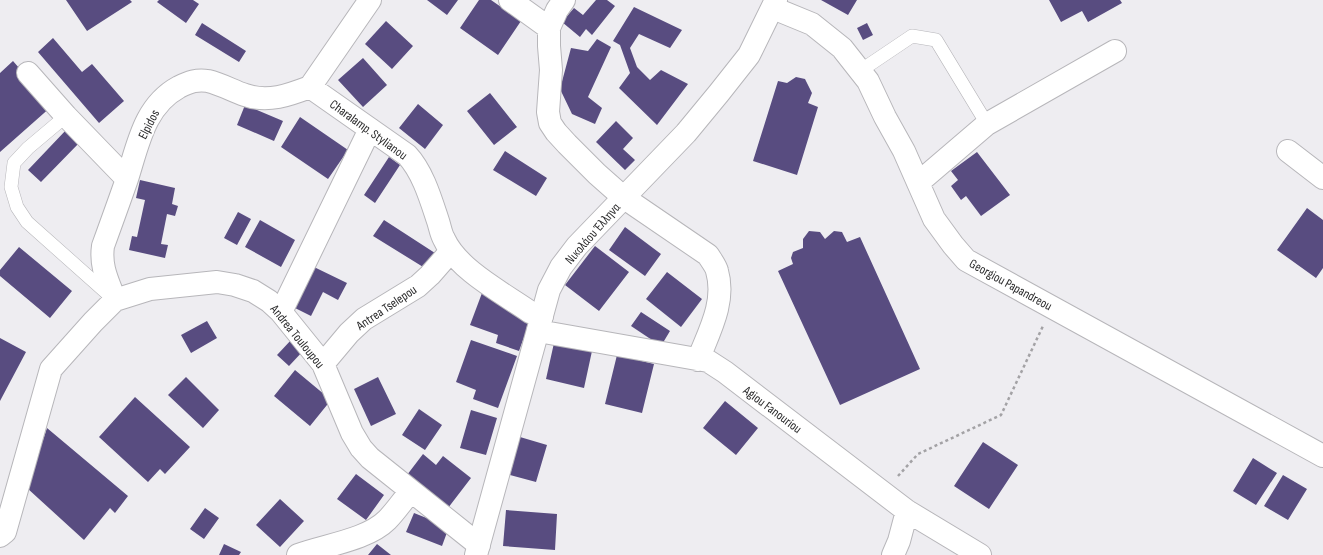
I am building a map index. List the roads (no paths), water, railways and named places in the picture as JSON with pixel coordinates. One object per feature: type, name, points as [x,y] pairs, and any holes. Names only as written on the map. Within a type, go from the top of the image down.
[{"type":"street","points":[[310,86],[370,0]]},
{"type":"street","points":[[510,0],[549,28]]},
{"type":"street","points":[[564,0],[557,10],[549,28],[551,70],[548,112],[550,123],[567,144],[623,197],[708,255],[717,270],[721,287],[719,306],[698,360]]},
{"type":"street","name":"Georgiou Papandreou","points":[[774,4],[812,24],[842,48],[860,70],[868,81],[885,117],[904,151],[934,219],[966,260],[1323,456]]},
{"type":"street","name":"Νικολάου Έλληνα","points":[[478,550],[549,290],[561,267],[577,246],[686,132],[719,93],[749,55],[774,4]]},
{"type":"street","points":[[918,183],[987,124],[1115,51]]},
{"type":"street","points":[[28,72],[66,116],[127,178]]},
{"type":"street","name":"Elpidos","points":[[115,300],[103,266],[103,246],[127,178],[142,129],[151,113],[161,100],[175,89],[190,82],[202,80],[257,99],[276,98],[291,94],[310,86]]},
{"type":"street","name":"Charalamp. Stylianou","points":[[310,86],[407,155],[414,162],[420,174],[444,239],[451,251],[467,270],[530,312],[540,323]]},
{"type":"street","points":[[281,312],[370,129]]},
{"type":"street","points":[[1288,151],[1323,178]]},
{"type":"street","name":"Antrea Tselepou","points":[[323,364],[349,333],[364,319],[418,286],[451,251]]},
{"type":"street","name":"Andrea Touloupou","points":[[0,536],[5,532],[51,370],[93,322],[115,300],[150,289],[217,282],[235,285],[253,291],[269,301],[281,312],[323,364],[352,433],[361,448],[370,458],[411,491],[478,550]]},
{"type":"street","name":"Agiou Fanouriou","points":[[540,323],[698,360],[708,361],[725,372],[907,511],[980,555]]},
{"type":"street","points":[[298,555],[373,531],[387,520],[411,491]]},
{"type":"street","points":[[893,555],[899,541],[907,511]]},
{"type":"lane","points":[[860,70],[912,36],[936,40],[987,124]]},
{"type":"lane","points":[[66,116],[28,148],[14,163],[11,187],[17,207],[26,222],[115,300]]}]
